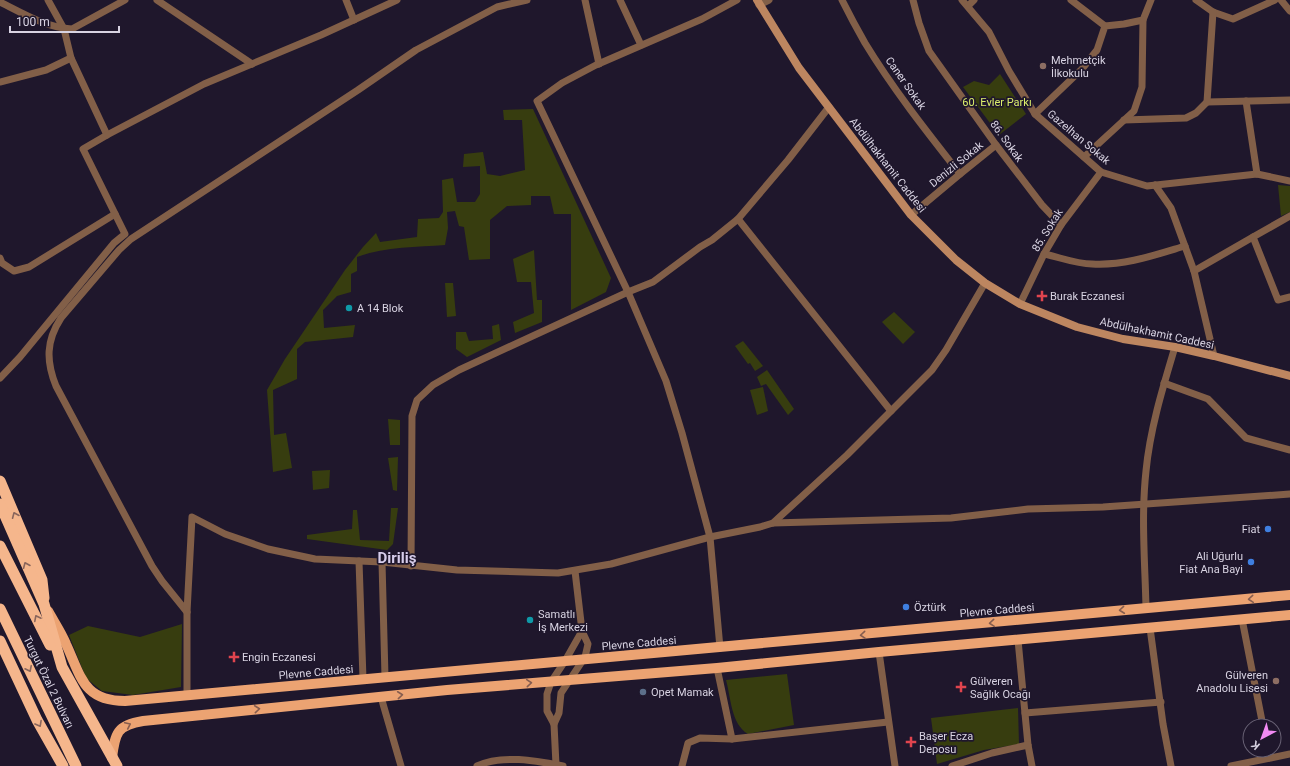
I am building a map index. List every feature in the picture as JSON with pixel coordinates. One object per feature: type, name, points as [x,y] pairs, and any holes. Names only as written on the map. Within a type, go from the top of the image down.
[{"type":"highway","name":"Turgut Özal 2 Bulvarı","points":[[0,481],[42,580],[44,604]]},
{"type":"highway","name":"Turgut Özal 2 Bulvarı","points":[[0,504],[44,604],[62,667]]},
{"type":"highway","name":"Turgut Özal 2 Bulvarı","points":[[0,546],[113,763]]},
{"type":"highway","name":"Turgut Özal 2 Bulvarı","points":[[0,609],[76,766]]},
{"type":"highway","points":[[0,641],[37,720],[63,766]]},
{"type":"highway","points":[[0,649],[11,663]]},
{"type":"main road","name":"Abdülhakhamit Caddesi","points":[[758,3],[799,68],[911,215],[956,260],[985,283],[1020,304],[1077,327],[1123,339],[1175,347],[1290,376]]},
{"type":"main road","name":"Plevne Caddesi","points":[[44,604],[66,643],[80,676],[92,692],[98,696],[114,701],[126,701],[1290,595]]},
{"type":"main road","points":[[113,763],[114,744],[119,732],[122,727],[133,722],[381,697],[718,668],[1290,615]]},
{"type":"street","points":[[48,0],[64,29],[71,58],[107,135]]},
{"type":"street","points":[[0,2],[47,24],[64,29],[72,29],[80,26],[111,4],[125,0]]},
{"type":"street","points":[[157,0],[252,64]]},
{"type":"street","points":[[346,0],[354,20]]},
{"type":"street","points":[[0,378],[20,357],[114,243],[125,234],[83,150],[107,135],[204,84],[397,0]]},
{"type":"street","points":[[187,612],[152,566],[56,386],[48,363],[51,336],[55,327],[119,250],[131,239],[358,90],[416,50],[497,7],[528,0]]},
{"type":"street","points":[[584,0],[599,64]]},
{"type":"street","points":[[620,0],[641,45]]},
{"type":"street","points":[[720,648],[710,537],[682,433],[666,381],[628,292],[537,101],[562,83],[599,64],[702,19],[737,0]]},
{"type":"street","points":[[758,3],[769,0]]},
{"type":"street","name":"Caner Sokak","points":[[842,0],[865,43],[886,75],[930,136],[960,174]]},
{"type":"street","name":"86. Sokak","points":[[913,0],[919,23],[929,50],[996,145],[1042,205],[1061,225]]},
{"type":"street","name":"Gazelhan Sokak","points":[[962,0],[989,32],[1009,71],[1035,114],[1102,172],[1147,186],[1257,174],[1290,181]]},
{"type":"street","points":[[968,6],[974,0]]},
{"type":"street","points":[[1071,0],[1105,26],[1143,20]]},
{"type":"street","points":[[1084,157],[1134,111],[1142,87],[1143,20],[1151,0]]},
{"type":"street","points":[[1196,0],[1213,12],[1233,19],[1275,0]]},
{"type":"street","points":[[1281,0],[1290,11]]},
{"type":"street","points":[[1124,120],[1186,118],[1196,113],[1207,102],[1213,12]]},
{"type":"street","points":[[1035,114],[1082,69],[1097,50],[1105,26]]},
{"type":"street","points":[[0,82],[46,70],[71,58]]},
{"type":"street","points":[[1207,102],[1290,100]]},
{"type":"street","points":[[1246,101],[1257,174]]},
{"type":"street","points":[[410,566],[412,416],[417,400],[433,384],[459,370],[628,292],[653,282],[700,247],[712,240],[738,219],[788,160],[829,107]]},
{"type":"street","name":"Denizli Sokak","points":[[911,215],[996,145]]},
{"type":"street","name":"85. Sokak","points":[[1020,304],[1044,254],[1061,225],[1102,172]]},
{"type":"street","points":[[1155,185],[1171,208],[1194,271],[1214,356]]},
{"type":"street","points":[[0,258],[2,263],[14,271],[29,267],[115,214]]},
{"type":"street","points":[[1194,271],[1290,216]]},
{"type":"street","points":[[738,219],[891,411]]},
{"type":"street","points":[[1254,237],[1278,300],[1290,297]]},
{"type":"street","points":[[1044,254],[1090,264],[1114,264],[1142,259],[1185,246]]},
{"type":"street","points":[[773,524],[847,455],[932,370],[940,360],[985,283]]},
{"type":"street","points":[[1146,608],[1144,504],[1146,470],[1155,416],[1175,347]]},
{"type":"street","points":[[1164,383],[1208,400],[1246,438],[1290,450]]},
{"type":"street","points":[[187,696],[187,612],[192,517],[225,534],[268,549],[315,558],[382,562],[457,570],[550,573],[575,571],[610,564],[710,537],[760,528],[773,524],[951,518],[1028,509],[1102,507],[1290,494]]},
{"type":"street","points":[[358,561],[363,679]]},
{"type":"street","points":[[382,562],[385,677]]},
{"type":"street","points":[[554,724],[559,713],[561,693],[585,657],[588,644],[582,631],[575,571]]},
{"type":"street","points":[[1242,619],[1261,718]]},
{"type":"street","points":[[1150,628],[1163,724],[1171,766]]},
{"type":"street","points":[[477,766],[499,760],[559,765],[554,724],[547,711],[547,694],[551,682],[582,631]]},
{"type":"street","points":[[1018,640],[1028,745],[1032,766]]},
{"type":"street","points":[[879,652],[895,766]]},
{"type":"street","points":[[718,668],[732,739]]},
{"type":"street","points":[[381,697],[402,766]]},
{"type":"street","points":[[1025,713],[1161,702]]},
{"type":"street","points":[[682,766],[688,743],[700,738],[732,739],[888,722]]},
{"type":"street","points":[[952,766],[992,753],[1028,745]]},
{"type":"street","points":[[1231,766],[1269,758]]},
{"type":"green space","name":"60. Evler Parkı","points":[[1000,74],[1026,114],[999,135],[963,87],[974,81],[989,85]]},
{"type":"green space","points":[[533,109],[611,278],[606,292],[571,310],[571,214],[554,214],[550,196],[531,196],[531,205],[507,206],[490,220],[490,259],[469,260],[464,227],[459,226],[455,211],[447,212],[448,228],[445,245],[389,249],[357,257],[357,271],[351,274],[351,292],[337,296],[323,310],[324,328],[355,325],[353,337],[305,342],[297,349],[297,379],[273,390],[274,435],[286,433],[292,468],[273,472],[267,390],[285,359],[345,270],[376,233],[380,242],[417,237],[418,219],[439,218],[443,212],[442,180],[453,178],[457,202],[475,202],[480,194],[480,166],[463,167],[464,154],[483,152],[487,174],[500,176],[525,170],[522,120],[504,120],[503,110]]},
{"type":"green space","points":[[1278,185],[1290,186],[1290,212],[1281,216]]},
{"type":"green space","points":[[534,250],[537,300],[542,300],[542,322],[515,333],[513,322],[534,313],[531,282],[517,282],[513,259]]},
{"type":"green space","points":[[445,283],[453,283],[456,316],[447,317]]},
{"type":"green space","points":[[894,312],[915,332],[903,344],[882,322]]},
{"type":"green space","points":[[499,324],[501,340],[467,357],[456,349],[456,332],[466,332],[469,341],[493,339],[492,326]]},
{"type":"green space","points":[[743,341],[763,366],[755,371],[735,346]]},
{"type":"green space","points":[[767,370],[794,409],[788,415],[766,384],[761,386],[757,377]]},
{"type":"green space","points":[[763,387],[768,411],[757,415],[750,390]]},
{"type":"green space","points":[[388,419],[400,420],[400,445],[390,445]]},
{"type":"green space","points":[[398,457],[397,491],[393,490],[388,458]]},
{"type":"green space","points":[[330,470],[329,488],[313,490],[312,471]]},
{"type":"green space","points":[[391,508],[398,508],[393,544],[387,550],[307,539],[307,535],[352,529],[353,510],[357,510],[360,540],[389,541]]},
{"type":"green space","points":[[182,624],[181,687],[133,695],[102,691],[86,678],[69,635],[88,626],[140,637]]},
{"type":"green space","points":[[787,674],[794,725],[748,734],[742,730],[732,710],[726,680]]},
{"type":"green space","points":[[1018,708],[1019,744],[984,750],[937,764],[931,718]]},
{"type":"place","name":"Mehmetçik İlkokulu","points":[[1043,66]]},
{"type":"place","name":"Burak Eczanesi","points":[[1042,296]]},
{"type":"place","name":"A 14 Blok","points":[[349,308]]},
{"type":"place","name":"Fiat","points":[[1268,529]]},
{"type":"place","name":"Ali Uğurlu Fiat Ana Bayi","points":[[1251,562]]},
{"type":"place","name":"Öztürk","points":[[906,607]]},
{"type":"place","name":"Samatlı İş Merkezi","points":[[530,620]]},
{"type":"place","name":"Engin Eczanesi","points":[[234,657]]},
{"type":"place","name":"Gülveren Anadolu Lisesi","points":[[1276,681]]},
{"type":"place","name":"Gülveren Sağlık Ocağı","points":[[961,687]]},
{"type":"place","name":"Opet Mamak","points":[[643,692]]},
{"type":"place","name":"Başer Ecza Deposu","points":[[911,742]]},
{"type":"district","name":"Diriliş","points":[[397,558]]}]
